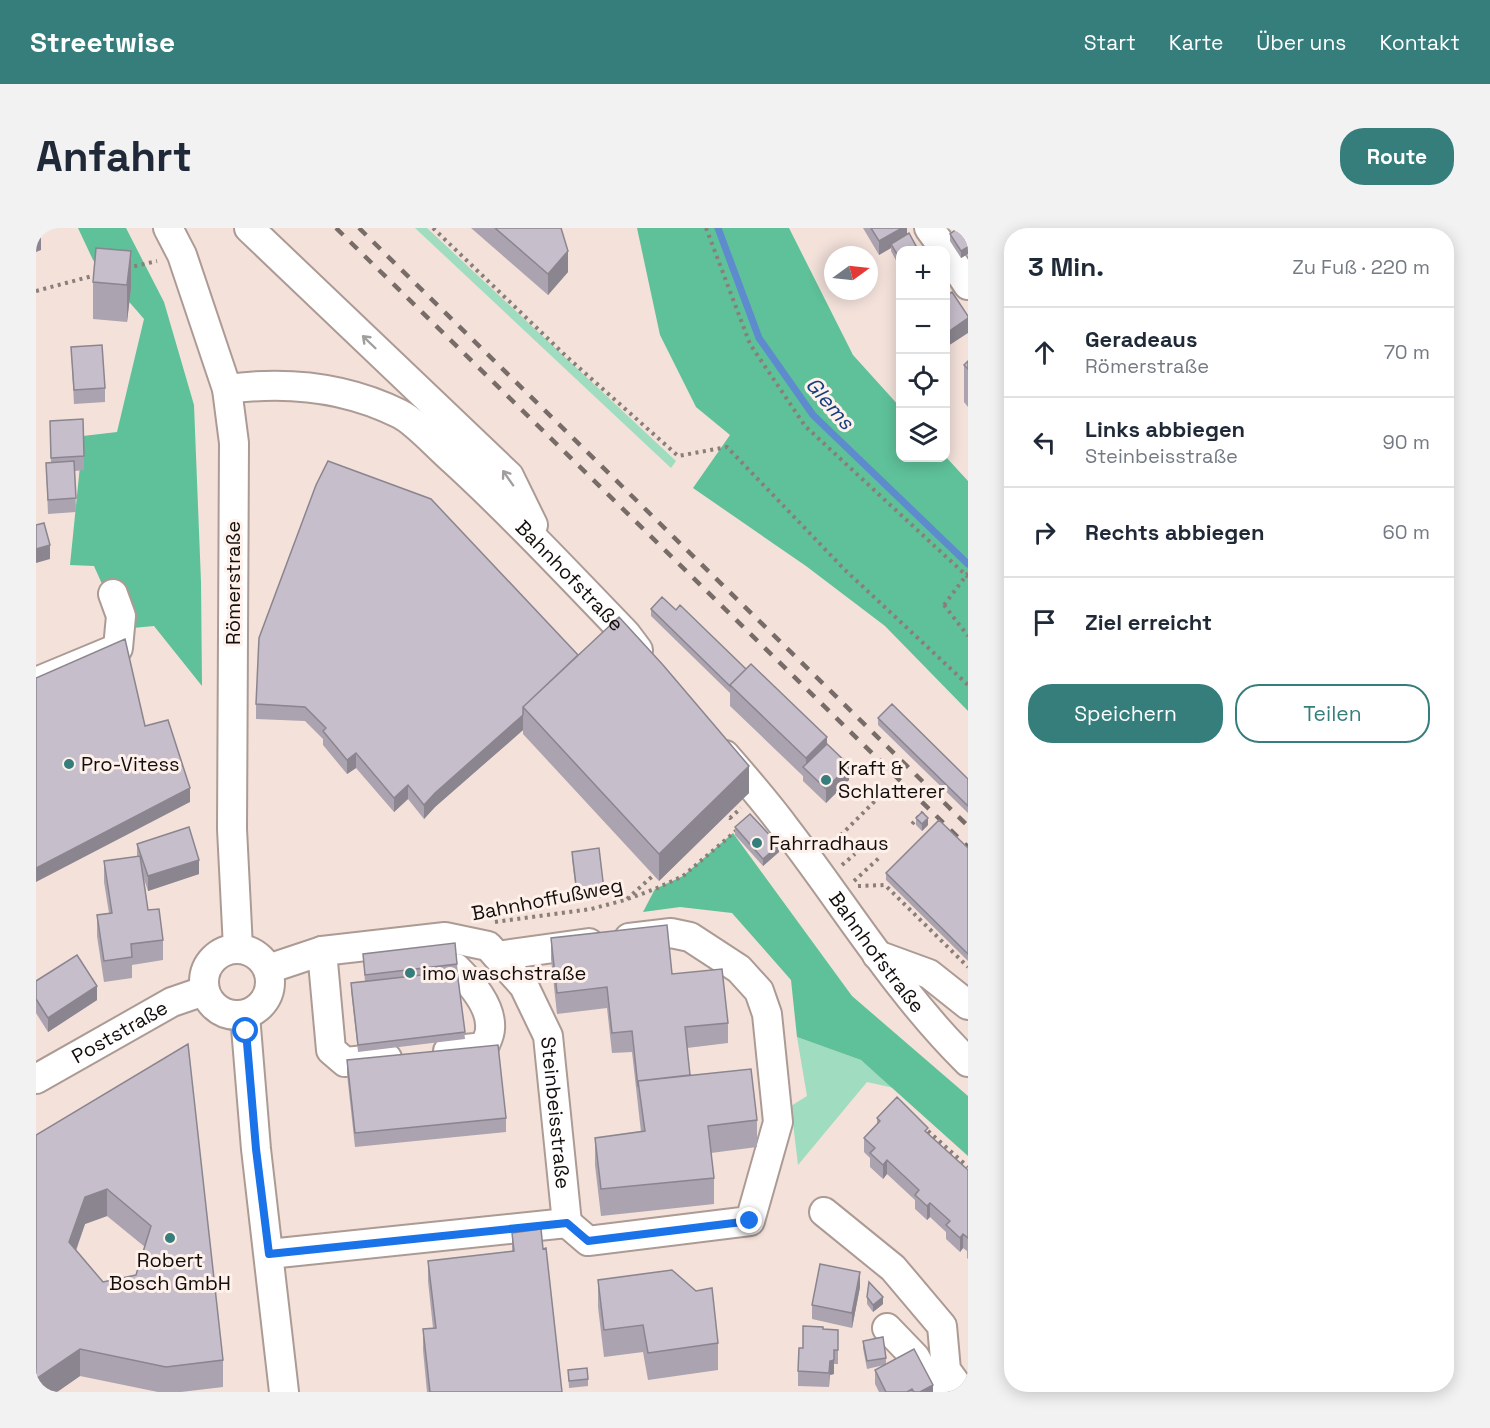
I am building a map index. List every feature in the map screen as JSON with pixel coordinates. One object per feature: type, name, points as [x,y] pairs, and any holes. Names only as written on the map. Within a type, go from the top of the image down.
[{"type":"street","name":"Römerstraße","points":[[168,228],[182,255],[227,389],[234,443],[232,829],[238,948]]},
{"type":"street","points":[[249,228],[509,476],[544,548]]},
{"type":"street","points":[[929,228],[942,246]]},
{"type":"street","points":[[950,258],[968,285]]},
{"type":"street","name":"Bahnhofstraße","points":[[227,389],[277,385],[338,392],[374,402],[404,416],[501,504],[626,634],[655,671]]},
{"type":"street","points":[[36,682],[118,648],[121,616],[113,594]]},
{"type":"street","name":"Bahnhofstraße","points":[[706,734],[786,828],[875,954],[945,1039],[968,1062]]},
{"type":"street","points":[[269,1254],[393,1248],[567,1223],[588,1241],[750,1221],[778,1122],[767,1014],[759,991],[739,969],[690,937],[671,933],[496,956]]},
{"type":"street","name":"Steinbeisstraße","points":[[267,969],[322,951],[445,938],[488,946],[524,986],[548,1036],[567,1223]]},
{"type":"street","points":[[238,948],[256,954],[267,969],[270,980],[269,991],[264,1002],[256,1010],[245,1015],[234,1016],[216,1008],[204,991],[205,970],[210,961],[228,950],[238,948]]},
{"type":"street","points":[[322,951],[332,1050],[345,1062],[484,1047],[490,1029],[484,1002],[456,968]]},
{"type":"street","points":[[875,954],[929,974],[968,1005]]},
{"type":"street","name":"Poststraße","points":[[37,1076],[172,1002],[204,991]]},
{"type":"street","points":[[245,1015],[256,1149],[284,1392]]},
{"type":"street","points":[[824,1212],[894,1268],[942,1326],[946,1370],[962,1392]]},
{"type":"street","points":[[887,1328],[915,1357],[934,1392]]},
{"type":"path","points":[[433,228],[566,356],[678,456],[727,447],[844,569],[968,685]]},
{"type":"path","points":[[706,228],[750,344],[805,426],[968,575],[944,605],[968,636]]},
{"type":"path","points":[[124,268],[182,255]]},
{"type":"path","points":[[36,291],[101,274]]},
{"type":"path","points":[[823,853],[882,794]]},
{"type":"path","points":[[724,812],[728,816],[724,819]]},
{"type":"path","points":[[912,824],[923,812]]},
{"type":"path","name":"Bahnhoffußweg","points":[[489,924],[500,920],[591,909],[626,900],[655,889],[682,876],[740,826]]},
{"type":"path","points":[[880,857],[848,886],[885,885],[968,967]]},
{"type":"path","points":[[626,900],[662,868]]},
{"type":"path","points":[[928,1131],[968,1167]]},
{"type":"green space","points":[[78,228],[126,228],[164,302],[194,405],[201,582],[202,686],[154,626],[122,629],[94,566],[70,565],[83,436],[117,432],[144,319],[93,260]]},
{"type":"green space","points":[[415,228],[427,228],[676,461],[671,468]]},
{"type":"green space","points":[[637,228],[789,228],[853,355],[896,403],[896,462],[950,461],[968,481],[968,711],[885,626],[806,566],[693,488],[730,435],[696,407],[660,335]]},
{"type":"green space","points":[[733,833],[852,996],[968,1096],[968,1156],[861,1060],[797,1037],[791,980],[732,913],[680,907],[643,912],[655,889],[683,876]]},
{"type":"green space","points":[[797,1037],[861,1060],[894,1088],[867,1082],[798,1165],[791,1106],[807,1096]]},
{"type":"building","points":[[495,228],[561,228],[568,251],[548,274]]},
{"type":"building","points":[[871,228],[902,228],[879,241]]},
{"type":"building","points":[[958,228],[968,228],[968,247],[961,251],[950,234]]},
{"type":"building","points":[[909,233],[916,246],[896,246],[896,253],[891,244]]},
{"type":"building","points":[[96,248],[131,251],[127,285],[93,282]]},
{"type":"building","points":[[952,292],[968,318],[950,331],[950,300]]},
{"type":"building","points":[[102,345],[105,388],[74,390],[71,347]]},
{"type":"building","points":[[83,419],[84,456],[51,458],[50,421]]},
{"type":"building","points":[[74,461],[76,498],[48,500],[46,463]]},
{"type":"building","points":[[328,461],[431,499],[578,655],[523,707],[523,715],[424,805],[408,785],[394,798],[356,753],[347,760],[323,731],[326,728],[305,707],[256,704],[259,638],[316,485]]},
{"type":"building","points":[[44,523],[50,545],[36,549],[36,525]]},
{"type":"building","points":[[662,597],[676,610],[680,605],[746,669],[730,686],[651,609]]},
{"type":"building","points":[[619,617],[749,766],[659,854],[523,707]]},
{"type":"building","points":[[125,639],[145,726],[168,720],[190,788],[36,868],[36,678]]},
{"type":"building","points":[[751,664],[827,737],[806,758],[730,685]]},
{"type":"building","points":[[892,704],[968,779],[968,806],[878,718]]},
{"type":"building","points":[[827,744],[849,765],[826,789],[803,767]]},
{"type":"building","points":[[922,812],[928,818],[922,824],[916,818]]},
{"type":"building","name":"Fahrradhaus","points":[[750,814],[779,845],[763,859],[735,827]]},
{"type":"building","points":[[939,820],[968,848],[968,954],[886,873]]},
{"type":"building","points":[[189,827],[199,860],[148,876],[137,844]]},
{"type":"building","points":[[599,848],[604,890],[577,893],[572,852]]},
{"type":"building","points":[[140,856],[148,910],[159,909],[163,940],[131,944],[132,957],[104,961],[97,915],[112,913],[104,861]]},
{"type":"building","points":[[667,925],[672,974],[722,969],[728,1023],[685,1027],[690,1075],[638,1081],[638,1087],[632,1031],[612,1033],[607,987],[557,993],[551,938]]},
{"type":"building","points":[[455,943],[457,964],[365,975],[363,954]]},
{"type":"building","points":[[77,955],[97,986],[48,1018],[36,999],[36,981]]},
{"type":"building","points":[[457,971],[465,1032],[358,1045],[351,983]]},
{"type":"building","name":"Robert Bosch GmbH","points":[[188,1044],[223,1360],[166,1367],[80,1349],[36,1379],[36,1135]],"holes":[[[107,1189],[151,1226],[136,1275],[103,1282],[69,1242],[85,1197]]]},
{"type":"building","points":[[498,1045],[506,1118],[355,1133],[347,1060]]},
{"type":"building","points":[[751,1069],[757,1120],[708,1126],[714,1178],[601,1189],[595,1138],[645,1131],[638,1081]]},
{"type":"building","points":[[897,1097],[928,1128],[925,1131],[968,1170],[968,1238],[963,1234],[960,1238],[946,1225],[950,1221],[930,1203],[927,1206],[915,1195],[919,1190],[887,1160],[883,1165],[870,1153],[875,1148],[864,1138],[880,1121],[877,1118]]},
{"type":"building","points":[[541,1229],[543,1249],[546,1248],[562,1392],[430,1392],[423,1329],[436,1328],[428,1261],[514,1251],[512,1233]]},
{"type":"building","points":[[820,1264],[860,1272],[852,1313],[812,1305]]},
{"type":"building","points":[[672,1270],[696,1291],[712,1288],[718,1343],[648,1353],[643,1325],[604,1330],[598,1280]]},
{"type":"building","points":[[869,1282],[883,1297],[873,1305],[867,1297]]},
{"type":"building","points":[[803,1326],[838,1330],[838,1350],[834,1350],[834,1360],[830,1361],[829,1373],[798,1371],[799,1348],[803,1348]]},
{"type":"building","points":[[883,1337],[886,1358],[867,1361],[863,1341]]},
{"type":"building","points":[[914,1349],[933,1385],[920,1392],[914,1392],[912,1389],[907,1392],[886,1392],[875,1370]]},
{"type":"building","points":[[587,1368],[588,1379],[569,1381],[568,1370]]},
{"type":"waterway","name":"Glems","points":[[718,228],[759,338],[813,415],[968,564]]},
{"type":"railway","points":[[336,228],[968,847]]},
{"type":"railway","points":[[359,228],[968,826]]},
{"type":"place","name":"Pro-Vitess","points":[[69,764]]},
{"type":"place","name":"Kraft & Schlatterer","points":[[826,780]]},
{"type":"place","name":"Fahrradhaus","points":[[757,843]]},
{"type":"place","name":"imo waschstraße","points":[[410,973]]},
{"type":"place","name":"Robert Bosch GmbH","points":[[170,1238]]},
{"type":"route","points":[[246,1031],[256,1149],[269,1254],[567,1223],[588,1241],[750,1221]]}]
